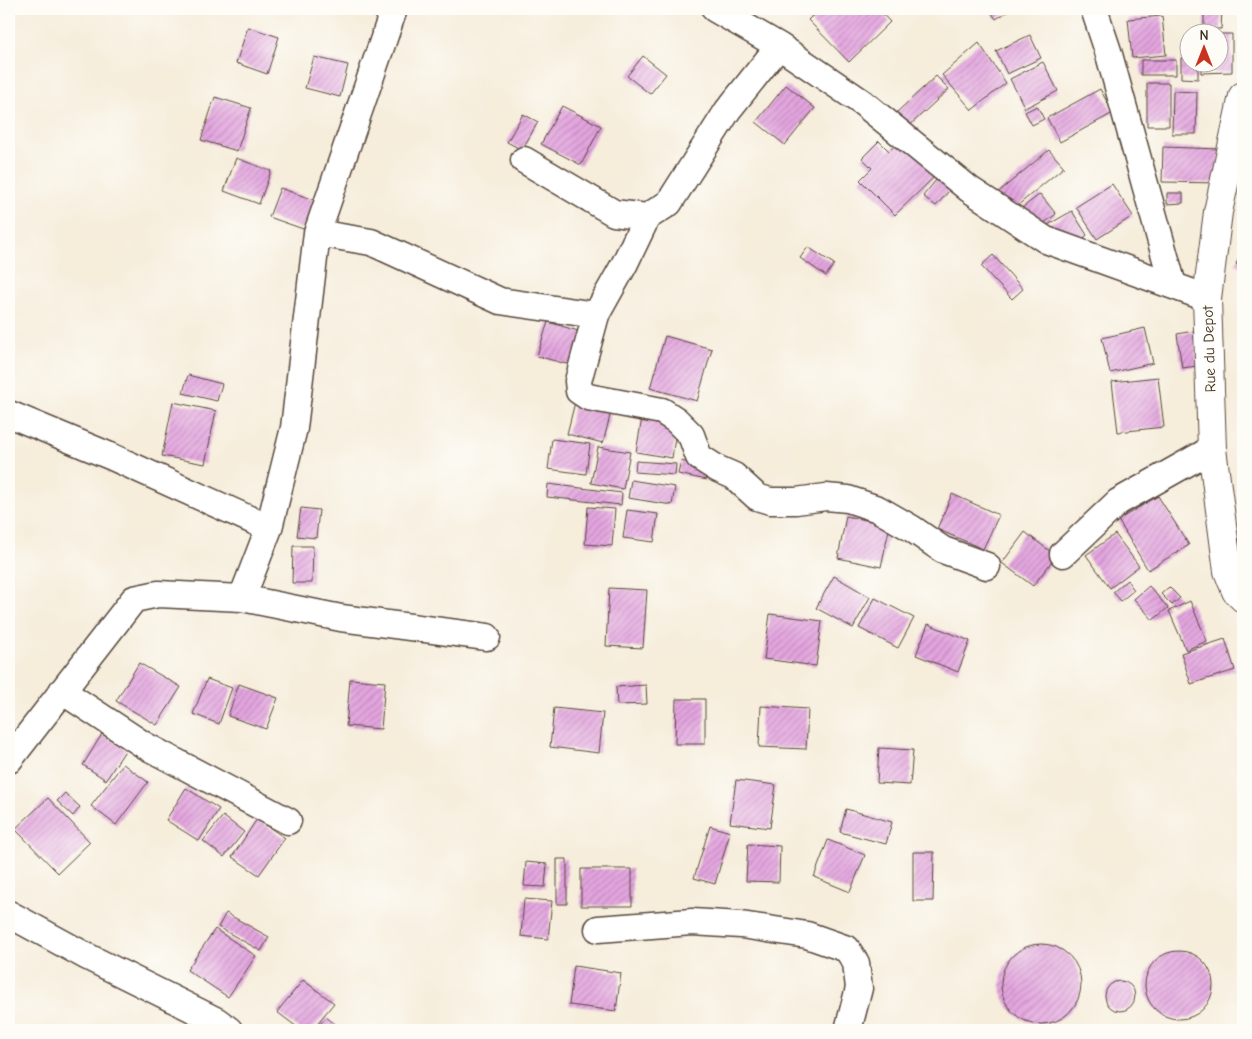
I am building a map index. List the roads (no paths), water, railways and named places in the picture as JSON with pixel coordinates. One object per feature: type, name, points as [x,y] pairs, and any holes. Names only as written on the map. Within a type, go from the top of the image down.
[{"type":"street","points":[[242,598],[269,528],[294,428],[317,233],[394,9]]},
{"type":"street","points":[[715,9],[779,46],[863,103],[969,189],[1046,240],[1207,298]]},
{"type":"street","points":[[1094,9],[1108,51],[1173,285]]},
{"type":"street","points":[[779,46],[728,110],[669,203],[647,217],[624,265],[596,315],[578,381],[580,391],[588,397],[662,411],[676,420],[691,435],[700,457],[718,469],[734,476],[757,497],[770,500],[826,497],[848,499],[878,509],[911,528],[943,550],[986,566]]},
{"type":"street","name":"Rue du Depot","points":[[1243,96],[1218,212],[1207,298],[1212,449],[1228,571],[1236,591],[1243,598]]},
{"type":"street","points":[[524,160],[614,213],[647,217]]},
{"type":"street","points":[[317,233],[371,242],[500,301],[596,315]]},
{"type":"street","points":[[9,414],[110,456],[269,528]]},
{"type":"street","points":[[1063,554],[1118,502],[1212,449]]},
{"type":"street","points":[[9,760],[134,599],[158,594],[242,598],[341,618],[487,637]]},
{"type":"street","points":[[62,691],[144,745],[288,821]]},
{"type":"street","points":[[9,914],[86,956],[217,1021],[229,1030]]},
{"type":"street","points":[[598,929],[692,922],[741,925],[807,935],[847,950],[856,963],[859,988],[848,1030]]}]
